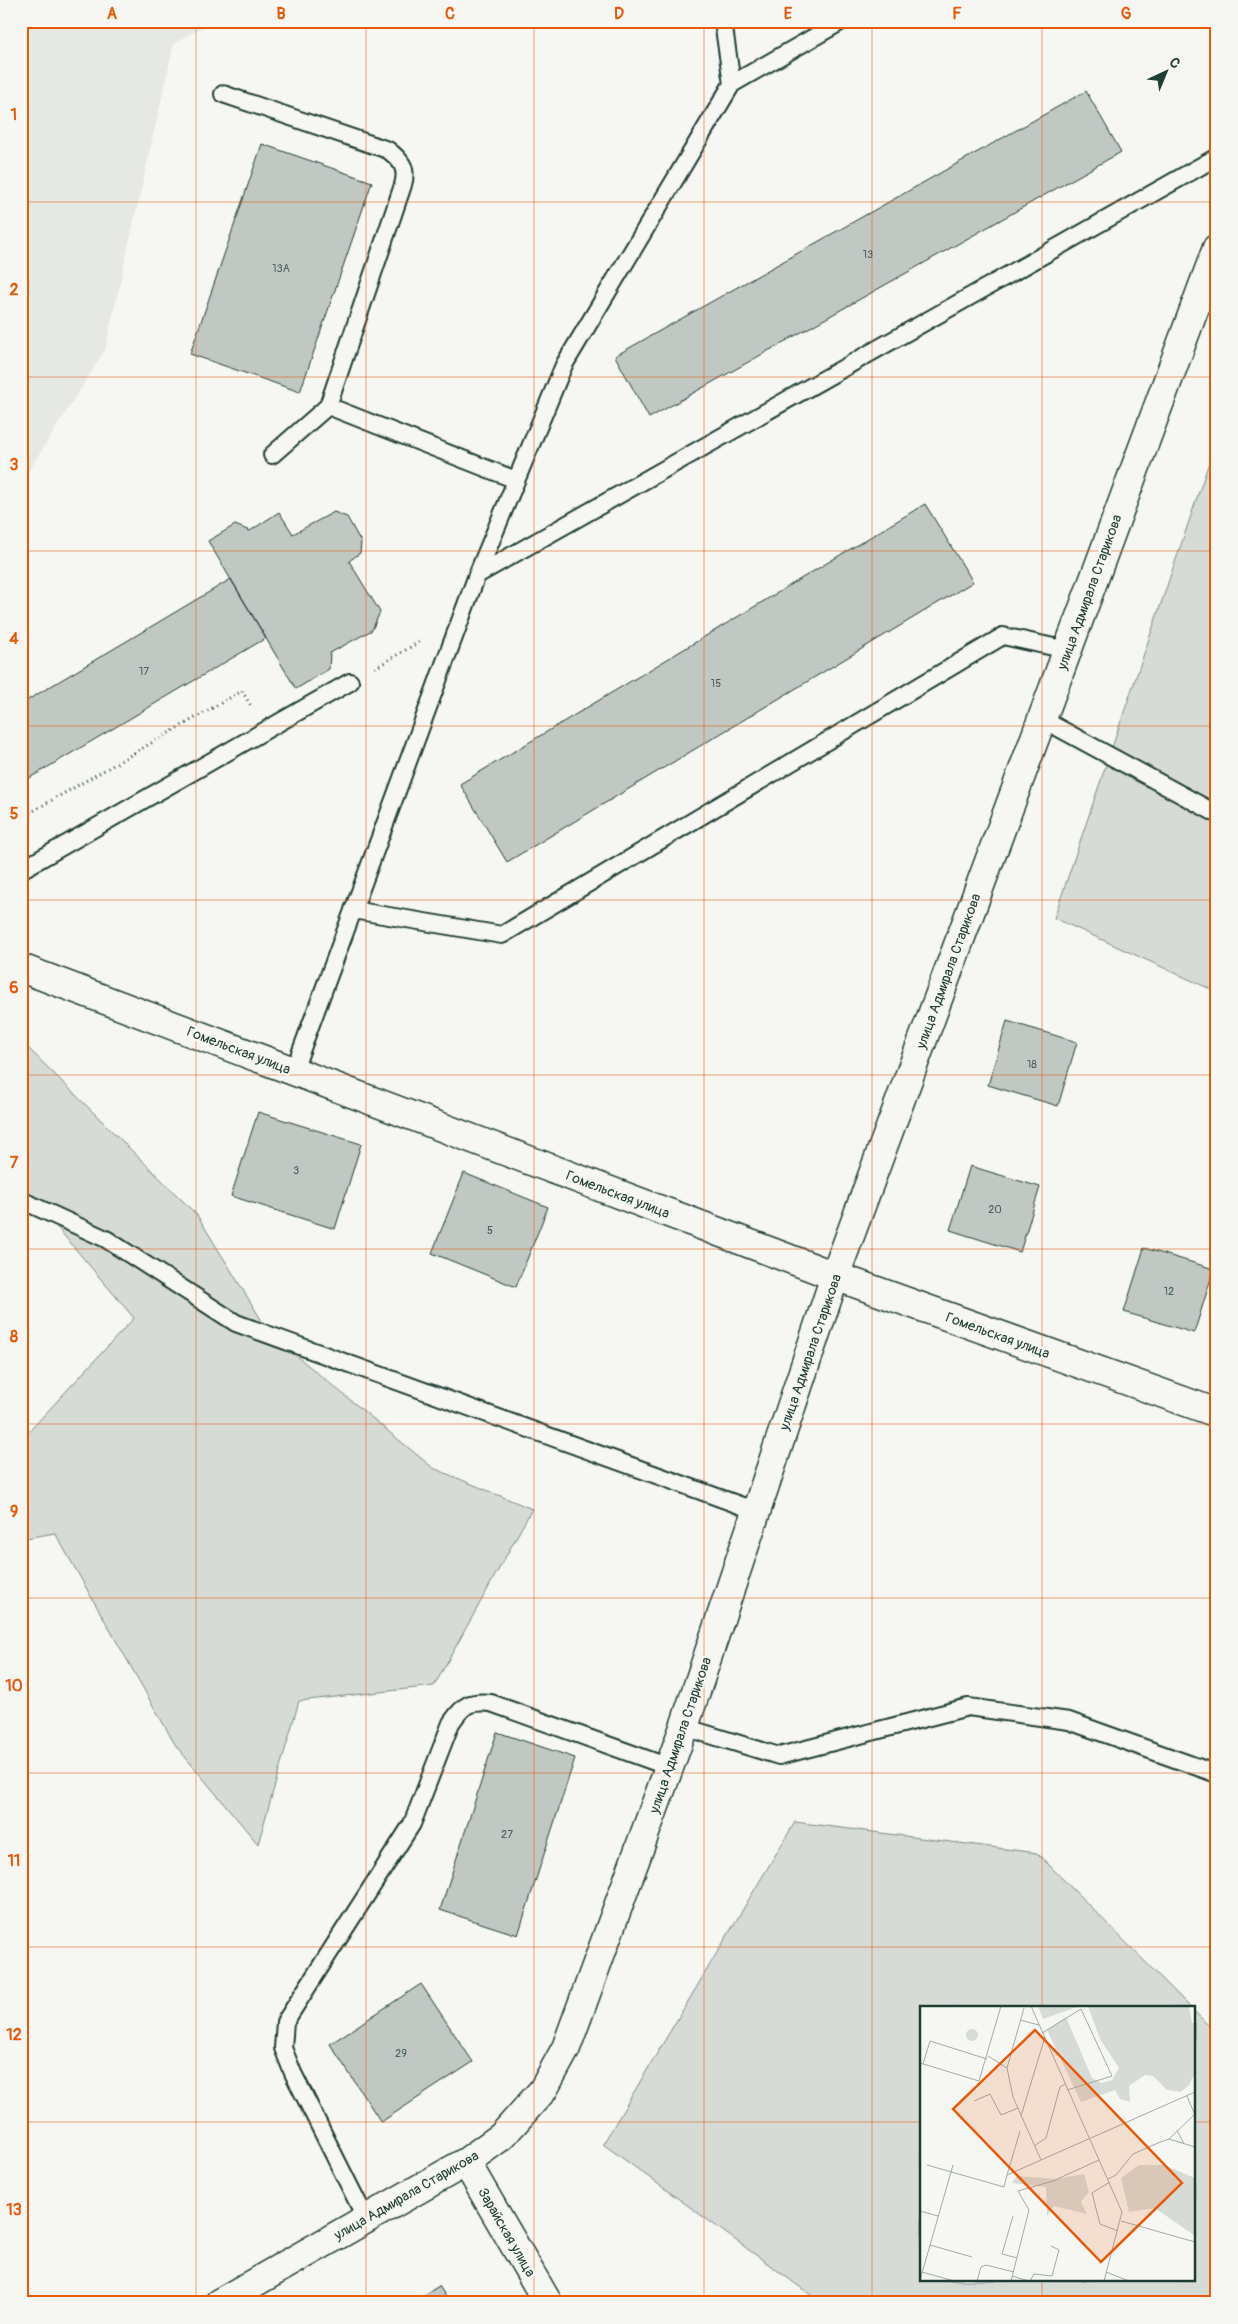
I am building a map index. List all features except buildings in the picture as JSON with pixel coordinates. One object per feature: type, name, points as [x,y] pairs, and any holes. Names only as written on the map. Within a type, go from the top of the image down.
[{"type":"street","name":"улица Адмирала Старикова","points":[[219,2303],[466,2162],[502,2136],[543,2090],[566,2048],[684,1727],[835,1276],[1217,248]]},
{"type":"street","name":"Гомельская улица","points":[[21,968],[835,1276],[1217,1413]]},
{"type":"street","name":"Зарайская улица","points":[[466,2162],[548,2303]]},
{"type":"lane","points":[[723,21],[732,84]]},
{"type":"lane","points":[[294,1070],[477,575],[564,365],[732,84],[842,21]]},
{"type":"lane","points":[[223,94],[388,150],[404,166],[406,175],[328,406],[272,455]]},
{"type":"lane","points":[[477,575],[1217,157]]},
{"type":"lane","points":[[328,406],[516,480]]},
{"type":"lane","points":[[353,910],[502,935],[1004,636],[1067,650]]},
{"type":"lane","points":[[21,870],[350,682]]},
{"type":"lane","points":[[1042,719],[1217,814]]},
{"type":"lane","points":[[21,1200],[106,1239],[236,1323],[756,1511]]},
{"type":"lane","points":[[366,2219],[293,2073],[283,2048],[285,2022],[412,1824],[451,1723],[460,1710],[473,1702],[491,1703],[669,1768]]},
{"type":"lane","points":[[684,1727],[779,1756],[968,1707],[1069,1721],[1217,1774]]},
{"type":"path","points":[[350,682],[462,618]]},
{"type":"path","points":[[21,818],[242,691],[265,731]]},
{"type":"shaded area","points":[[21,21],[213,21],[174,43],[105,350],[30,469],[21,473]]},
{"type":"shaded area","points":[[1217,439],[1217,992],[1054,918]]},
{"type":"shaded area","points":[[21,1041],[197,1215],[270,1334],[433,1468],[532,1509],[434,1686],[299,1701],[258,1844],[176,1746],[55,1533],[21,1539],[21,1440],[134,1318],[21,1185]]},
{"type":"shaded area","points":[[795,1822],[1037,1853],[1189,2006],[920,2006],[920,2282],[1196,2282],[1196,2013],[1217,2034],[1217,2303],[822,2303],[603,2144]]}]
